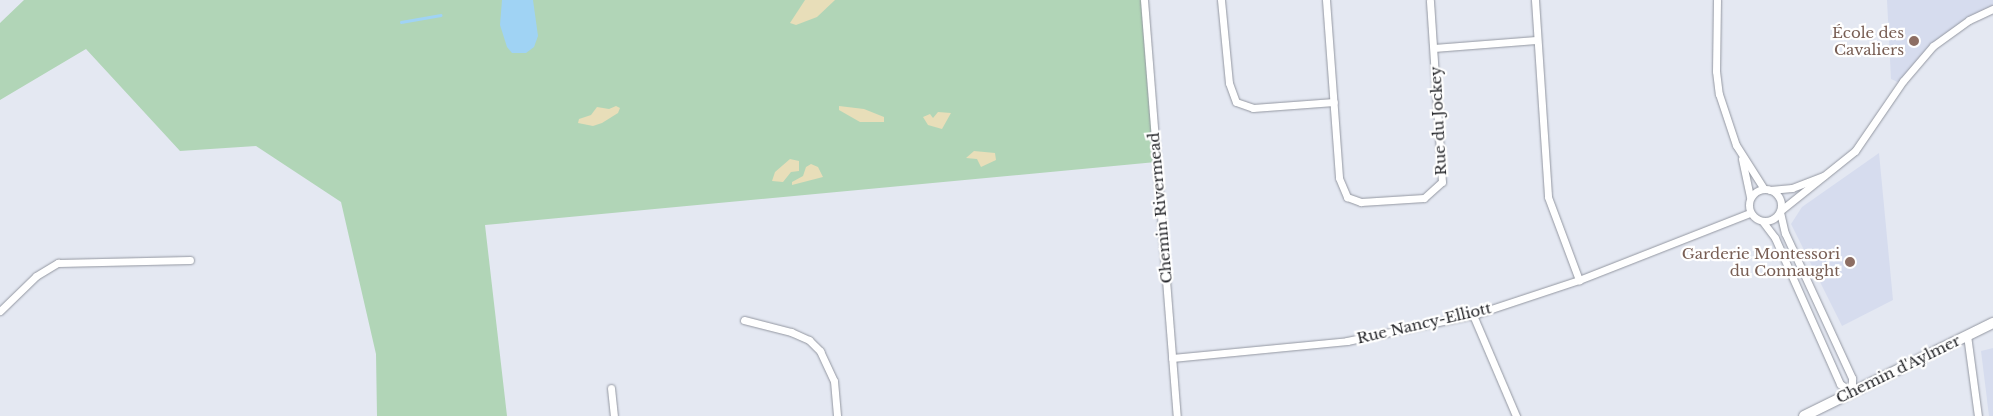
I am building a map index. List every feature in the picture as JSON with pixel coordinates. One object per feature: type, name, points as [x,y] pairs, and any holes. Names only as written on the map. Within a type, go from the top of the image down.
[{"type":"main road","name":"Chemin d'Aylmer","points":[[1804,416],[1993,323]]},
{"type":"street","name":"Chemin Rivermead","points":[[1144,0],[1177,416]]},
{"type":"street","points":[[1221,0],[1229,83],[1236,102],[1254,108],[1334,102]]},
{"type":"street","name":"Rue du Jockey","points":[[1326,0],[1340,178],[1347,197],[1361,202],[1424,198],[1432,194],[1442,182],[1430,0]]},
{"type":"street","points":[[1535,0],[1536,40],[1548,197],[1579,280]]},
{"type":"street","points":[[1717,0],[1718,86],[1740,154],[1750,197],[1750,213],[1763,222],[1775,238],[1840,384],[1852,392]]},
{"type":"street","points":[[1763,222],[1773,220],[1780,212],[1855,151],[1903,81],[1933,46],[1957,28],[1993,9]]},
{"type":"street","points":[[1434,48],[1536,40]]},
{"type":"street","points":[[1740,154],[1767,190],[1778,196],[1785,233],[1852,378],[1852,392]]},
{"type":"street","points":[[1750,197],[1767,190],[1792,188],[1828,174]]},
{"type":"street","name":"Rue Nancy-Elliott","points":[[1172,358],[1347,341],[1473,315],[1579,280],[1750,213]]},
{"type":"street","points":[[0,311],[36,276],[58,263],[190,260]]},
{"type":"street","points":[[1473,315],[1516,416]]},
{"type":"street","points":[[744,320],[792,332],[809,340],[820,351],[834,381],[838,416]]},
{"type":"street","points":[[1967,336],[1978,416]]},
{"type":"street","points":[[611,388],[614,416]]},
{"type":"shaded area","name":"École des Cavaliers","points":[[1887,0],[1993,0],[1993,9],[1947,35],[1902,84],[1891,79]]},
{"type":"shaded area","name":"Garderie Montessori du Connaught","points":[[1879,153],[1893,300],[1842,326],[1791,224],[1802,207]]},
{"type":"shaded area","points":[[1993,348],[1993,416],[1989,416],[1981,351]]},
{"type":"green space","points":[[24,0],[1144,0],[1156,162],[485,225],[507,416],[377,416],[376,354],[341,202],[256,146],[180,151],[86,49],[0,100],[0,23]]},
{"type":"sand","points":[[805,0],[835,0],[817,17],[796,25],[790,23]]},
{"type":"sand","points":[[616,106],[620,108],[618,113],[602,123],[593,126],[578,123],[579,119],[591,115],[597,107],[609,109]]},
{"type":"sand","points":[[839,106],[864,109],[884,117],[884,122],[860,122],[839,110]]},
{"type":"sand","points":[[938,112],[951,113],[942,129],[928,125],[923,117],[930,114],[933,118]]},
{"type":"sand","points":[[974,151],[995,153],[996,160],[981,167],[977,159],[966,158]]},
{"type":"sand","points":[[790,159],[799,161],[799,171],[791,172],[783,182],[772,181],[775,172]]},
{"type":"sand","points":[[811,164],[818,167],[823,177],[792,185],[792,182],[803,176],[806,167]]},
{"type":"water","points":[[502,0],[533,0],[538,36],[534,47],[526,53],[512,53],[507,47],[500,25]]},
{"type":"waterway","points":[[401,22],[440,15]]},
{"type":"place","name":"École des Cavaliers","points":[[1914,41]]},
{"type":"place","name":"Garderie Montessori du Connaught","points":[[1850,262]]}]
